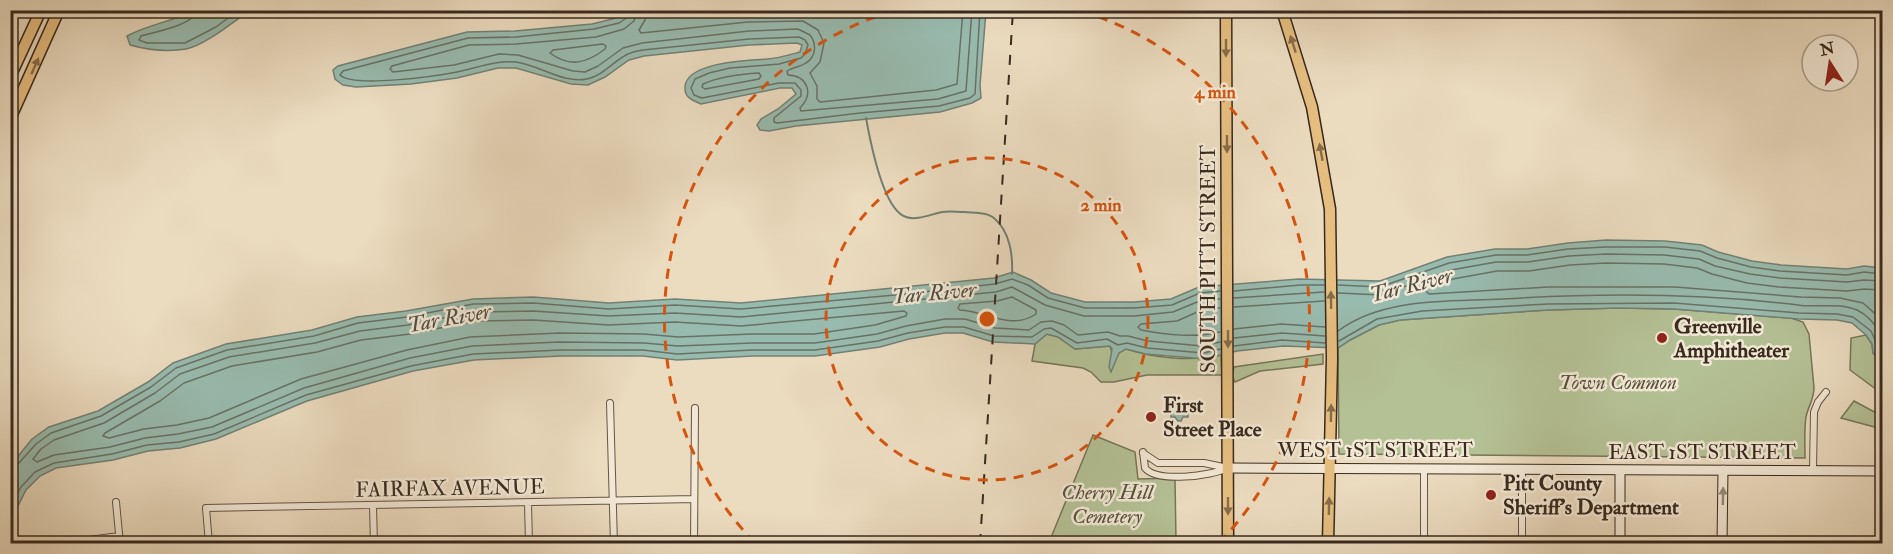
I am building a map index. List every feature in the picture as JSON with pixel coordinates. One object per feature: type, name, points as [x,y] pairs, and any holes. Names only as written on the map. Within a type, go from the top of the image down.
[{"type":"main road","points":[[10,77],[41,10]]},
{"type":"main road","points":[[10,119],[59,10]]},
{"type":"main road","name":"SOUTH PITT STREET","points":[[1226,10],[1228,543]]},
{"type":"main road","points":[[1282,10],[1315,118],[1330,210],[1332,358],[1328,543]]},
{"type":"street","points":[[1813,470],[1814,412],[1826,392]]},
{"type":"street","points":[[610,403],[614,543]]},
{"type":"street","points":[[694,543],[695,408]]},
{"type":"street","points":[[1143,452],[1156,462],[1204,463],[1228,468],[1217,473],[1154,475],[1145,468],[1143,452]]},
{"type":"street","points":[[1147,471],[1156,462]]},
{"type":"street","points":[[1188,463],[1189,475]]},
{"type":"street","name":"WEST 1ST STREET","points":[[1228,468],[1522,470]]},
{"type":"street","points":[[1424,469],[1424,543]]},
{"type":"street","points":[[1522,470],[1522,543]]},
{"type":"street","name":"EAST 1ST STREET","points":[[1522,470],[1882,471]]},
{"type":"street","points":[[1620,470],[1620,543]]},
{"type":"street","points":[[1722,543],[1723,470]]},
{"type":"street","name":"FAIRFAX AVENUE","points":[[209,543],[206,508],[694,499]]},
{"type":"street","points":[[59,543],[120,540],[116,502]]},
{"type":"street","points":[[528,502],[529,543]]},
{"type":"street","points":[[373,506],[374,543]]},
{"type":"green space","name":"Town Common","points":[[1674,309],[1791,318],[1803,322],[1809,334],[1814,388],[1806,417],[1805,458],[1339,454],[1338,348],[1350,340],[1379,325],[1400,320],[1548,310]]},
{"type":"green space","points":[[1047,334],[1058,337],[1075,349],[1110,346],[1112,353],[1117,356],[1121,350],[1126,349],[1173,358],[1221,355],[1222,375],[1147,375],[1114,382],[1101,382],[1083,368],[1032,361],[1035,344]]},
{"type":"green space","points":[[1866,335],[1872,344],[1873,353],[1882,364],[1882,397],[1877,390],[1850,370],[1851,338]]},
{"type":"green space","points":[[1323,354],[1323,364],[1260,371],[1235,382],[1232,376],[1234,367]]},
{"type":"green space","points":[[1854,401],[1882,416],[1882,429],[1841,418]]},
{"type":"green space","name":"Cherry Hill Cemetery","points":[[1093,435],[1135,452],[1138,479],[1175,478],[1176,543],[1053,543],[1052,535]]},
{"type":"water","points":[[197,10],[249,11],[210,38],[186,49],[158,50],[130,45],[127,36]]},
{"type":"water","points":[[627,11],[986,11],[981,98],[972,103],[940,112],[796,126],[769,131],[760,130],[757,125],[761,119],[796,94],[792,88],[780,88],[701,104],[687,95],[685,89],[687,80],[694,73],[719,64],[771,59],[800,52],[802,45],[797,43],[749,45],[644,56],[629,60],[605,77],[588,85],[571,84],[516,68],[498,68],[457,78],[411,84],[356,87],[343,85],[335,79],[333,70],[338,66],[467,32],[515,31],[592,24],[616,18]]},
{"type":"water","name":"Tar River","points":[[1606,240],[1665,241],[1702,245],[1752,261],[1781,265],[1847,269],[1864,266],[1882,268],[1882,364],[1873,353],[1872,344],[1866,335],[1852,323],[1837,320],[1674,309],[1618,308],[1548,310],[1400,320],[1379,325],[1338,348],[1283,346],[1237,351],[1204,359],[1146,354],[1126,349],[1119,353],[1111,372],[1109,367],[1112,349],[1110,346],[1075,349],[1058,337],[1047,334],[1035,344],[993,342],[963,333],[945,333],[880,347],[815,356],[677,360],[643,356],[561,356],[474,360],[413,371],[307,401],[216,439],[180,448],[148,451],[113,460],[56,468],[40,476],[26,490],[11,520],[11,461],[15,460],[32,439],[49,427],[98,411],[148,382],[173,363],[226,344],[312,330],[357,317],[473,299],[533,297],[609,303],[675,299],[741,303],[994,278],[1013,272],[1051,293],[1085,302],[1134,302],[1171,299],[1199,287],[1299,279],[1380,281],[1447,257],[1495,249],[1527,249]]},
{"type":"water","points":[[1171,411],[1188,411],[1188,417],[1183,417],[1181,421],[1178,421],[1175,417],[1171,417]]},
{"type":"waterway","points":[[866,118],[884,188],[898,212],[910,218],[942,212],[989,215],[1000,224],[1007,237],[1011,252],[1012,274]]},
{"type":"waterway","points":[[1874,544],[1882,501]]},
{"type":"railway","points":[[980,544],[1013,10]]},
{"type":"place","name":"Greenville Amphitheater","points":[[1662,338]]},
{"type":"place","name":"First Street Place","points":[[1151,417]]},
{"type":"place","name":"Pitt County Sheriff's Department","points":[[1491,495]]}]
